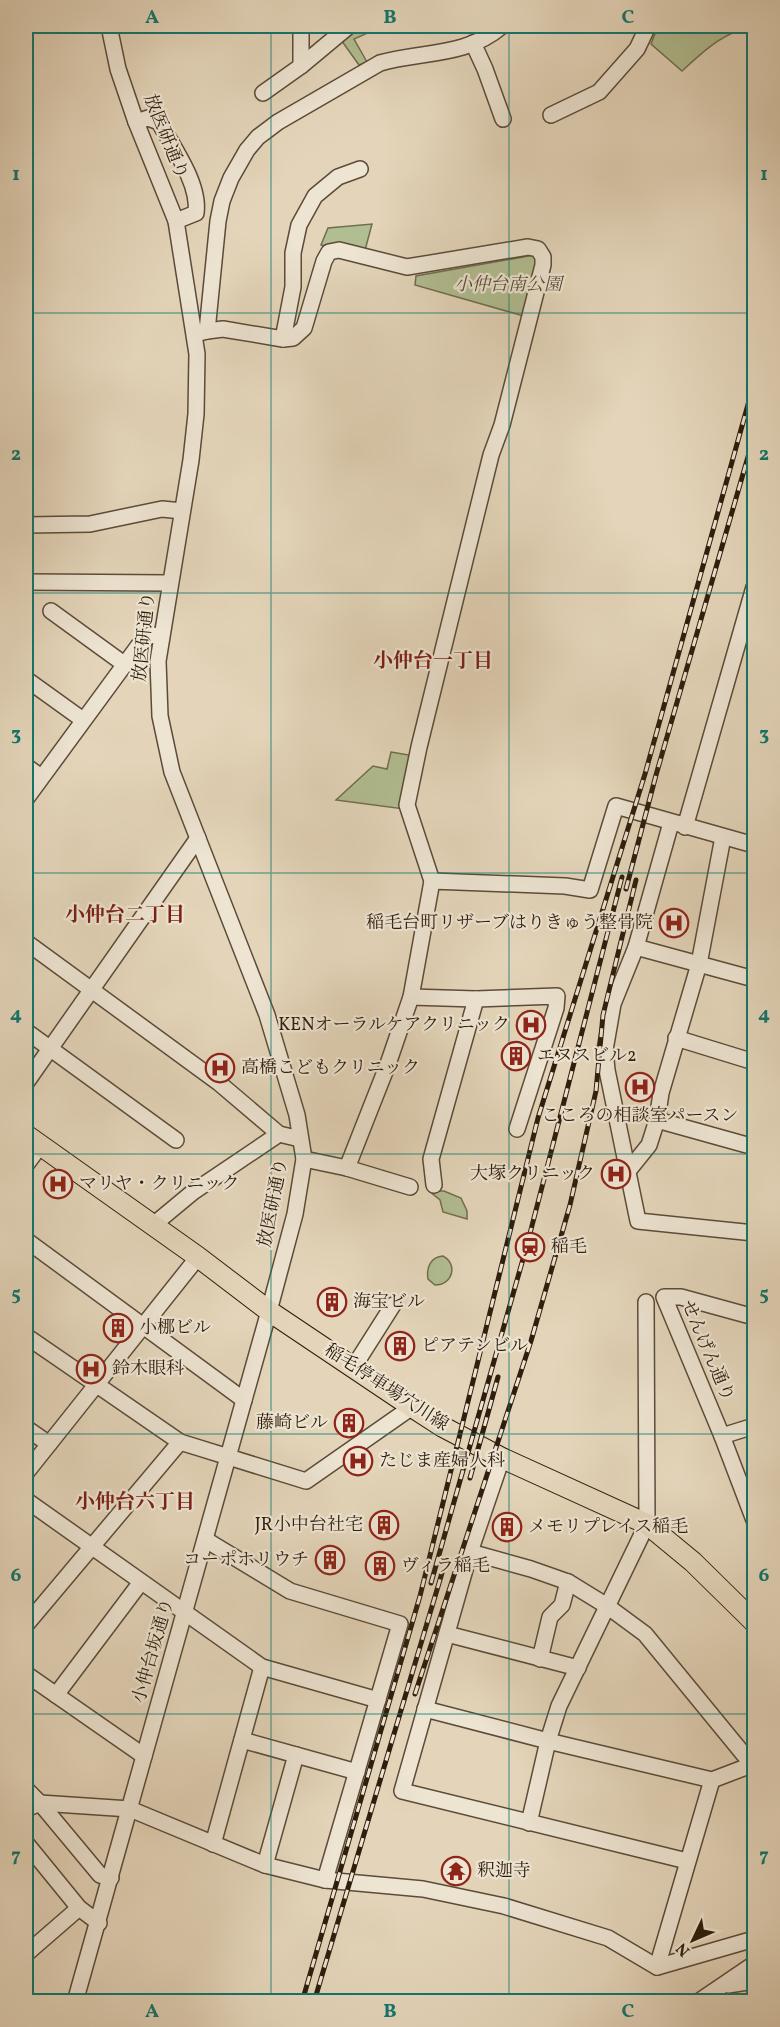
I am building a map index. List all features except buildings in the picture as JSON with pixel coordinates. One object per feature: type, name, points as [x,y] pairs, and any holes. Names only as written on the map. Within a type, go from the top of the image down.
[{"type":"main road","name":"稲毛停車場穴川線","points":[[33,1140],[198,1257],[269,1311],[443,1427],[502,1458],[647,1524],[693,1562],[754,1622]]},
{"type":"street","name":"放医研通り","points":[[109,26],[118,69],[136,122],[176,221],[200,333],[197,354],[196,414],[161,636],[158,688],[165,741],[172,771],[267,1015],[297,1115],[304,1159],[296,1214],[269,1311]]},
{"type":"street","points":[[301,26],[301,66]]},
{"type":"street","points":[[263,93],[301,66],[347,26]]},
{"type":"street","points":[[347,1168],[388,1064],[411,997],[432,881],[407,805],[418,747],[488,466],[502,425],[543,265],[543,257],[538,249],[528,247],[407,267],[339,250],[329,252],[324,261],[304,327],[293,338],[283,339],[223,329],[200,333],[222,201],[231,178],[258,138],[278,122],[380,63],[428,56],[472,43],[494,33],[502,26]]},
{"type":"street","points":[[551,115],[599,92],[637,49],[648,26]]},
{"type":"street","points":[[472,43],[485,69],[503,119]]},
{"type":"street","points":[[136,122],[148,118],[159,122],[191,181],[197,201],[196,213],[176,221]]},
{"type":"street","points":[[283,339],[293,287],[293,253],[298,225],[315,196],[338,177],[360,169]]},
{"type":"street","points":[[26,525],[90,524],[162,509],[182,511]]},
{"type":"street","points":[[26,582],[170,584]]},
{"type":"street","points":[[754,587],[678,825],[636,947],[613,1004],[605,1050],[607,1070],[638,1221],[754,1233]]},
{"type":"street","points":[[51,611],[124,664]]},
{"type":"street","points":[[26,799],[144,639],[150,635],[161,636]]},
{"type":"street","points":[[26,679],[83,720]]},
{"type":"street","points":[[26,766],[41,777]]},
{"type":"street","points":[[432,881],[565,886],[590,890],[616,806],[754,845]]},
{"type":"street","points":[[628,1171],[649,1145],[657,1120],[661,1093],[699,964],[723,837]]},
{"type":"street","points":[[26,1083],[198,838]]},
{"type":"street","points":[[26,942],[219,1083],[279,1134],[300,1139]]},
{"type":"street","points":[[636,947],[754,979]]},
{"type":"street","points":[[411,997],[476,999],[557,996],[556,1008],[517,1129]]},
{"type":"street","points":[[434,1185],[430,1159],[476,999]]},
{"type":"street","points":[[26,1031],[176,1140]]},
{"type":"street","points":[[676,1038],[754,1062]]},
{"type":"street","points":[[657,1120],[754,1147]]},
{"type":"street","points":[[152,1226],[193,1192],[279,1134]]},
{"type":"street","points":[[26,1165],[33,1140]]},
{"type":"street","points":[[304,1159],[347,1168],[410,1187]]},
{"type":"street","points":[[26,1240],[244,1400]]},
{"type":"street","points":[[26,1473],[198,1257]]},
{"type":"street","name":"せんげん通り","points":[[754,1316],[681,1297],[664,1297],[754,1520]]},
{"type":"street","points":[[529,1823],[548,1741],[560,1706],[647,1524],[646,1302]]},
{"type":"street","points":[[353,1368],[393,1305]]},
{"type":"street","name":"小仲台坂通り","points":[[75,2001],[99,1923],[269,1311]]},
{"type":"street","points":[[26,1336],[180,1442],[306,1481],[412,1407]]},
{"type":"street","points":[[722,1436],[754,1426]]},
{"type":"street","points":[[26,1428],[49,1444]]},
{"type":"street","points":[[26,1625],[180,1442]]},
{"type":"street","points":[[502,1458],[470,1552],[402,1791],[687,1861]]},
{"type":"street","points":[[26,1500],[262,1667],[378,1700]]},
{"type":"street","points":[[206,1540],[290,1591],[400,1624],[325,1880]]},
{"type":"street","points":[[425,1709],[548,1741],[712,1779],[754,1765],[645,1634],[607,1606],[568,1582],[470,1552]]},
{"type":"street","points":[[56,1695],[141,1582]]},
{"type":"street","points":[[540,1659],[550,1617],[562,1605],[568,1582]]},
{"type":"street","points":[[26,1600],[39,1609]]},
{"type":"street","points":[[447,1634],[578,1668]]},
{"type":"street","points":[[213,1844],[262,1667]]},
{"type":"street","points":[[26,1674],[144,1756]]},
{"type":"street","points":[[242,1740],[357,1772]]},
{"type":"street","points":[[265,1865],[296,1755]]},
{"type":"street","points":[[657,1967],[712,1779]]},
{"type":"street","points":[[26,1789],[99,1875],[111,1878]]},
{"type":"street","points":[[26,1809],[40,1803],[130,1809],[265,1865],[325,1880],[423,1889],[504,1906],[608,1938],[657,1967],[754,1939]]},
{"type":"street","points":[[26,1843],[79,1908],[99,1923]]},
{"type":"street","points":[[26,1954],[79,1908]]},
{"type":"street","points":[[711,1996],[754,1964]]},
{"type":"street","points":[[711,1996],[754,1981]]},
{"type":"green space","points":[[350,26],[383,26],[354,39],[367,62],[359,65],[339,37]]},
{"type":"green space","points":[[658,26],[754,27],[724,37],[682,71],[651,44]]},
{"type":"green space","points":[[372,224],[364,254],[321,245],[328,228]]},
{"type":"green space","name":"小仲台南公園","points":[[534,255],[540,262],[527,317],[415,285],[416,276]]},
{"type":"green space","points":[[391,752],[415,756],[404,809],[336,800],[373,766],[387,769]]},
{"type":"green space","points":[[429,1191],[444,1191],[461,1198],[467,1211],[467,1219],[443,1212],[440,1200]]},
{"type":"green space","points":[[443,1256],[451,1264],[451,1274],[446,1282],[435,1285],[428,1279],[428,1270],[435,1258]]},
{"type":"railway","points":[[302,2002],[420,1596],[538,1118],[645,774],[754,383]]},
{"type":"railway","points":[[626,889],[656,775],[754,436]]},
{"type":"railway","points":[[431,1583],[527,1245],[622,877]]},
{"type":"railway","points":[[415,1694],[531,1341],[570,1205],[596,1091],[603,1015],[636,880]]},
{"type":"railway","points":[[470,1478],[498,1377]]},
{"type":"railway","points":[[314,2002],[442,1573]]},
{"type":"place","name":"稲毛台町リザーブはりきゅう整骨院","points":[[674,923]]},
{"type":"place","name":"KENオーラルケアクリニック","points":[[531,1025]]},
{"type":"place","name":"エヌスビル2","points":[[516,1056]]},
{"type":"place","name":"高橋こどもクリニック","points":[[220,1068]]},
{"type":"place","name":"こころの相談室パースン","points":[[640,1087]]},
{"type":"place","name":"大塚クリニック","points":[[616,1174]]},
{"type":"place","name":"マリヤ・クリニック","points":[[58,1184]]},
{"type":"place","name":"稲毛","points":[[530,1247]]},
{"type":"place","name":"海宝ビル","points":[[332,1302]]},
{"type":"place","name":"小梛ビル","points":[[118,1328]]},
{"type":"place","name":"ピアテンビル","points":[[400,1346]]},
{"type":"place","name":"鈴木眼科","points":[[91,1369]]},
{"type":"place","name":"藤崎ビル","points":[[349,1423]]},
{"type":"place","name":"たじま産婦人科","points":[[358,1461]]},
{"type":"place","name":"JR小中台社宅","points":[[384,1525]]},
{"type":"place","name":"メモリプレイス稲毛","points":[[507,1527]]},
{"type":"place","name":"コーポホリウチ","points":[[330,1560]]},
{"type":"place","name":"ヴィラ稲毛","points":[[380,1566]]},
{"type":"place","name":"釈迦寺","points":[[456,1871]]},
{"type":"district","name":"小仲台一丁目","points":[[433,662]]},
{"type":"district","name":"小仲台二丁目","points":[[125,916]]},
{"type":"district","name":"小仲台六丁目","points":[[135,1503]]}]
